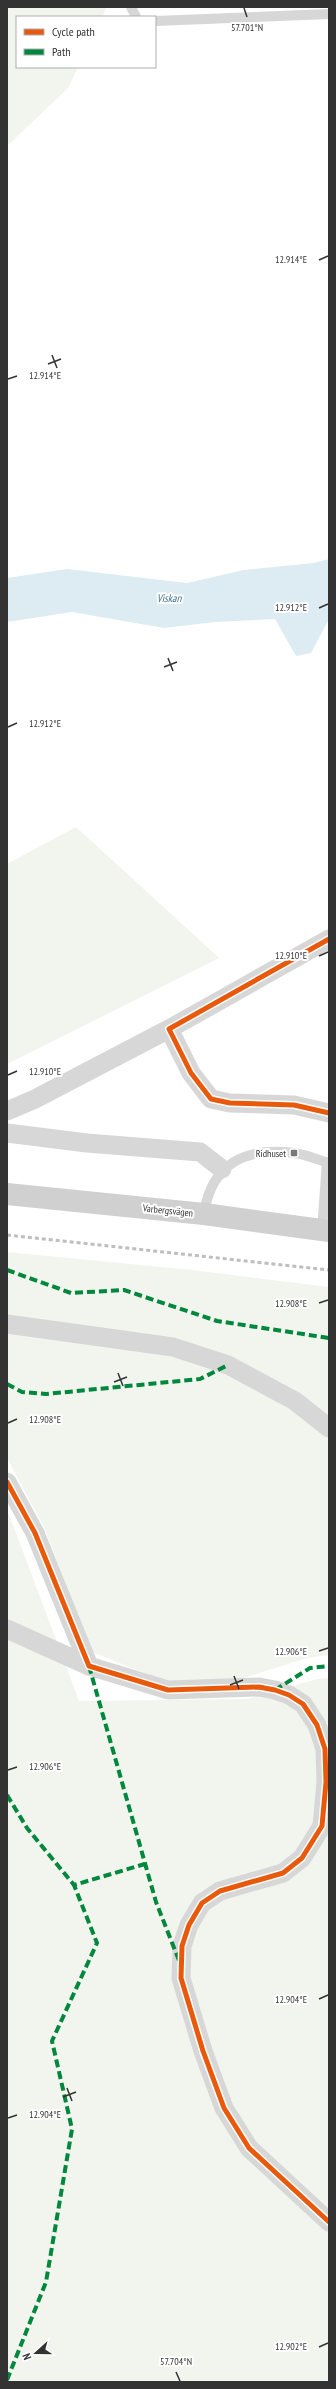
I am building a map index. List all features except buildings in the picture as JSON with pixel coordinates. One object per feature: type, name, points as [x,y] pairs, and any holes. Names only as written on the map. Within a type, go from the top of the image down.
[{"type":"main road","name":"Varbergsvägen","points":[[7,1194],[204,1214],[326,1230]]},
{"type":"street","points":[[7,1111],[35,1099],[169,1029],[329,939]]},
{"type":"street","points":[[169,1029],[191,1073],[212,1099],[230,1103],[294,1105],[329,1113]]},
{"type":"street","points":[[7,1133],[87,1143],[200,1152],[222,1169]]},
{"type":"street","points":[[7,1324],[173,1347],[235,1369],[295,1401],[329,1428]]},
{"type":"street","points":[[7,1482],[35,1533],[88,1666]]},
{"type":"street","points":[[7,1629],[88,1666],[168,1690],[259,1687],[275,1690],[289,1695],[303,1704],[317,1725],[325,1749],[326,1782],[322,1826],[302,1858],[283,1873],[220,1891],[202,1903],[189,1925],[182,1946],[181,1978],[203,2051],[224,2108],[249,2148],[329,2222]]},
{"type":"lane","points":[[131,7],[136,16]]},
{"type":"lane","points":[[156,21],[329,14]]},
{"type":"lane","points":[[204,1214],[206,1195],[222,1169],[238,1159],[257,1153],[294,1152],[328,1163],[326,1230]]},
{"type":"shaded area","points":[[7,7],[107,7],[102,16],[16,16],[16,68],[78,68],[68,88],[7,146]]},
{"type":"shaded area","points":[[76,827],[219,958],[7,1064],[7,864]]},
{"type":"shaded area","points":[[7,1252],[192,1270],[329,1287],[329,1655],[307,1658],[231,1682],[167,1682],[92,1652],[44,1527],[7,1458]]},
{"type":"shaded area","points":[[7,1509],[79,1701],[247,1699],[317,1679],[329,1678],[329,2382],[7,2382]]},
{"type":"water","name":"Viskan","points":[[329,559],[329,619],[311,653],[296,656],[275,619],[215,622],[164,628],[72,612],[7,622],[7,578],[67,569],[187,583],[244,570],[314,563]]},
{"type":"railway","points":[[7,1235],[329,1270]]},
{"type":"marked path","points":[[7,1270],[71,1293],[124,1290],[217,1321],[329,1338]]},
{"type":"marked path","points":[[7,1384],[22,1392],[46,1394],[200,1379],[228,1365]]},
{"type":"marked path","points":[[89,1666],[156,1902],[180,1963]]},
{"type":"marked path","points":[[275,1690],[310,1668],[329,1666]]},
{"type":"marked path","points":[[7,1795],[27,1828],[74,1885]]},
{"type":"marked path","points":[[7,2380],[46,2282],[72,2129],[52,2041],[97,1943],[74,1885],[145,1864]]},
{"type":"cycle path","points":[[329,939],[169,1029],[191,1073],[211,1099],[230,1103],[294,1105],[329,1113]]},
{"type":"cycle path","points":[[7,1482],[35,1533],[89,1666],[168,1690],[259,1687],[275,1690],[289,1695],[303,1704],[317,1725],[325,1749],[326,1782],[322,1826],[302,1858],[283,1873],[220,1891],[202,1903],[189,1925],[182,1946],[181,1978],[203,2051],[224,2108],[249,2148],[329,2222]]},
{"type":"place","name":"Ridhuset","points":[[294,1153]]}]
